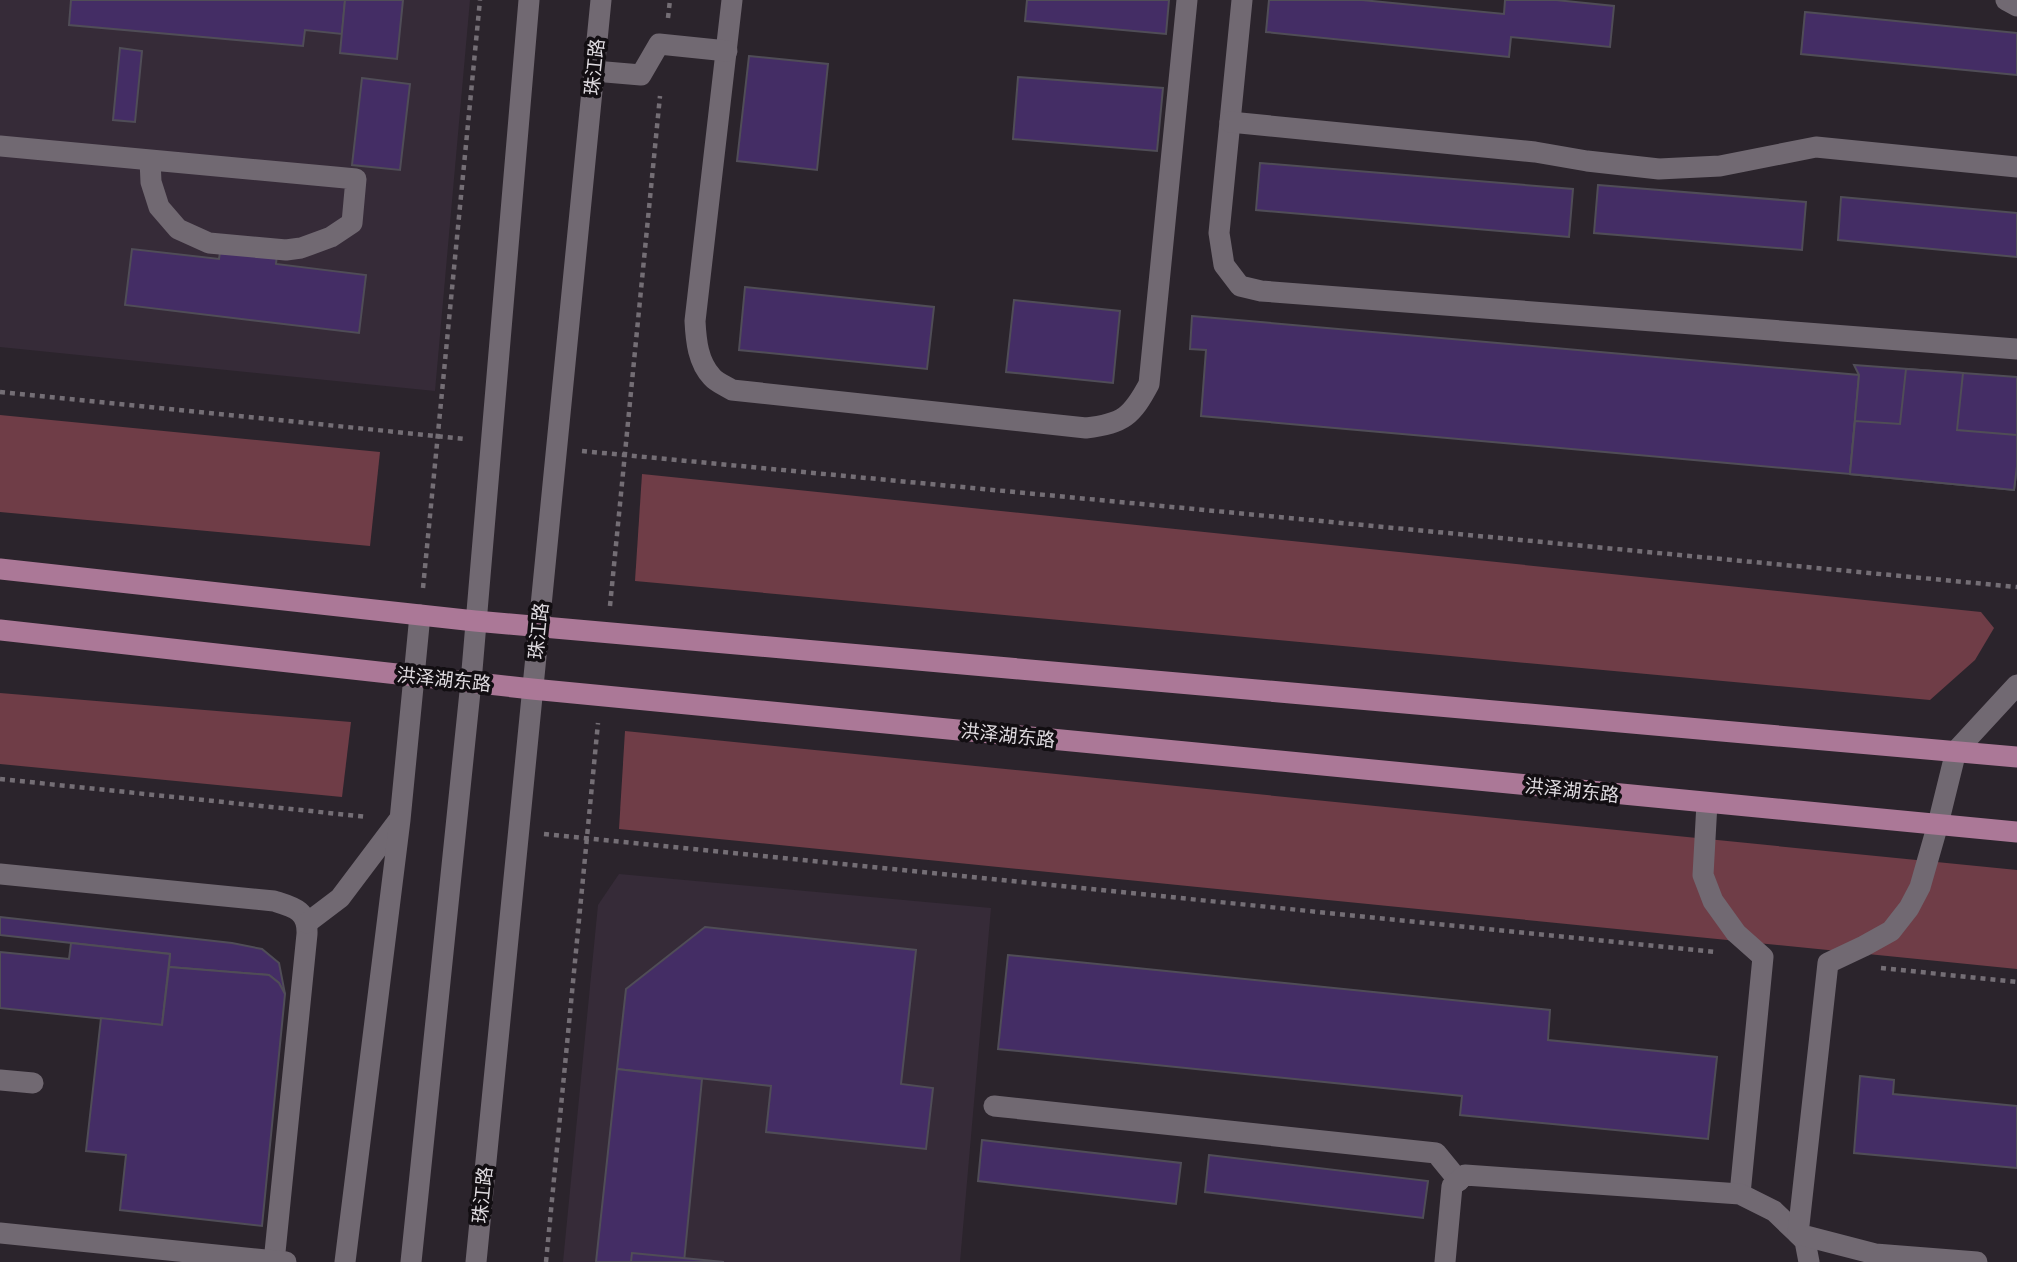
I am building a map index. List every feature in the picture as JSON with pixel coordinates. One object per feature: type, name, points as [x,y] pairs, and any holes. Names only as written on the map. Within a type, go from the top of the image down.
[{"type":"main road","points":[[0,569],[475,621],[2017,757]]},
{"type":"main road","name":"洪泽湖东路","points":[[0,630],[532,689],[2017,832]]},
{"type":"street","points":[[411,1262],[471,682],[530,0]]},
{"type":"street","name":"珠江路","points":[[475,1262],[601,0]]},
{"type":"street","points":[[732,0],[695,321],[701,360],[713,379],[732,390],[1095,428],[1122,420],[1138,406],[1149,384],[1187,0]]},
{"type":"street","points":[[1242,0],[1219,233],[1224,265],[1240,286],[1261,291],[2017,349]]},
{"type":"street","points":[[2006,0],[2017,6]]},
{"type":"street","points":[[594,71],[641,75],[660,44],[727,51]]},
{"type":"street","points":[[1230,122],[1535,152],[1659,169],[1720,166],[1816,148],[2017,167]]},
{"type":"street","points":[[0,146],[356,179],[352,223],[331,237],[301,248],[286,250],[209,243],[178,229],[159,207],[151,183],[150,160]]},
{"type":"street","points":[[345,1262],[400,820],[421,615]]},
{"type":"street","points":[[1798,1234],[1828,963],[1891,930],[1909,908],[1920,887],[1956,751],[2017,685]]},
{"type":"street","points":[[1707,803],[1703,875],[1713,901],[1736,933],[1763,957],[1740,1194]]},
{"type":"street","points":[[307,923],[340,898],[400,820]]},
{"type":"street","points":[[0,874],[274,901],[289,905],[300,912],[307,923],[278,1262],[0,1233]]},
{"type":"street","points":[[0,1080],[33,1083]]},
{"type":"street","points":[[995,1106],[1436,1153],[1459,1181]]},
{"type":"street","points":[[1445,1262],[1452,1186],[1465,1175],[1740,1194],[1774,1211],[1798,1234],[1805,1241],[1809,1262]]},
{"type":"street","points":[[1798,1234],[1875,1254],[1977,1262]]},
{"type":"path","points":[[421,615],[481,0]]},
{"type":"path","points":[[0,392],[491,442]]},
{"type":"path","points":[[556,448],[2017,587]]},
{"type":"path","points":[[0,779],[400,820]]},
{"type":"path","points":[[518,831],[1763,957]]},
{"type":"path","points":[[1828,963],[2017,982]]},
{"type":"shaded area","points":[[0,0],[470,0],[435,391],[0,347]]},
{"type":"shaded area","points":[[0,415],[380,452],[370,546],[0,512]]},
{"type":"shaded area","points":[[642,474],[1981,612],[1994,628],[1975,660],[1930,700],[635,581]]},
{"type":"shaded area","points":[[0,693],[351,722],[342,797],[0,764]]},
{"type":"shaded area","points":[[625,731],[2017,870],[2017,969],[619,829]]},
{"type":"shaded area","points":[[619,874],[991,908],[960,1262],[563,1262],[598,905]]},
{"type":"building","points":[[71,0],[345,0],[342,34],[305,30],[303,46],[69,25]]},
{"type":"building","points":[[345,0],[403,0],[397,59],[340,53]]},
{"type":"building","points":[[1027,0],[1169,0],[1166,34],[1025,21]]},
{"type":"building","points":[[1269,0],[1362,0],[1504,14],[1505,0],[1556,0],[1614,6],[1610,47],[1511,37],[1509,57],[1266,32]]},
{"type":"building","points":[[1805,12],[2017,33],[2017,75],[1801,54]]},
{"type":"building","points":[[120,48],[142,51],[135,122],[113,120]]},
{"type":"building","points":[[749,56],[828,64],[817,170],[737,161]]},
{"type":"building","points":[[1018,77],[1163,88],[1157,151],[1013,139]]},
{"type":"building","points":[[362,78],[410,84],[400,170],[352,165]]},
{"type":"building","points":[[1260,163],[1573,189],[1569,237],[1256,210]]},
{"type":"building","points":[[1598,185],[1806,202],[1802,250],[1594,233]]},
{"type":"building","points":[[1841,197],[2017,213],[2017,257],[1838,240]]},
{"type":"building","points":[[222,239],[278,245],[276,264],[366,275],[359,333],[125,305],[132,249],[219,259]]},
{"type":"building","points":[[745,287],[934,307],[927,369],[739,350]]},
{"type":"building","points":[[1014,300],[1120,311],[1113,383],[1006,372]]},
{"type":"building","points":[[1192,316],[1859,375],[1850,474],[1201,416],[1206,350],[1190,349]]},
{"type":"building","points":[[1854,365],[2017,377],[2017,466],[2014,490],[1850,474],[1859,375]]},
{"type":"building","points":[[1906,369],[1963,373],[1957,430],[2017,435],[2014,490],[1850,474],[1855,421],[1900,424]]},
{"type":"building","points":[[0,917],[232,943],[262,949],[279,963],[285,994],[279,983],[269,975],[169,967],[170,954],[0,935]]},
{"type":"building","points":[[705,927],[916,950],[901,1084],[933,1088],[926,1149],[766,1132],[771,1086],[617,1069],[626,989]]},
{"type":"building","points":[[71,943],[170,954],[162,1025],[0,1008],[0,952],[69,959]]},
{"type":"building","points":[[1008,955],[1550,1010],[1548,1040],[1717,1057],[1708,1139],[1460,1115],[1462,1096],[998,1049]]},
{"type":"building","points":[[169,967],[269,975],[279,983],[285,994],[262,1226],[120,1210],[126,1155],[86,1151],[101,1018],[162,1025]]},
{"type":"building","points":[[617,1069],[702,1079],[684,1262],[596,1262]]},
{"type":"building","points":[[1860,1076],[1894,1080],[1893,1094],[2017,1106],[2017,1168],[1854,1153]]},
{"type":"building","points":[[982,1140],[1181,1163],[1176,1204],[978,1181]]},
{"type":"building","points":[[1209,1155],[1428,1181],[1423,1218],[1205,1192]]},
{"type":"building","points":[[632,1253],[724,1262],[631,1262]]}]
